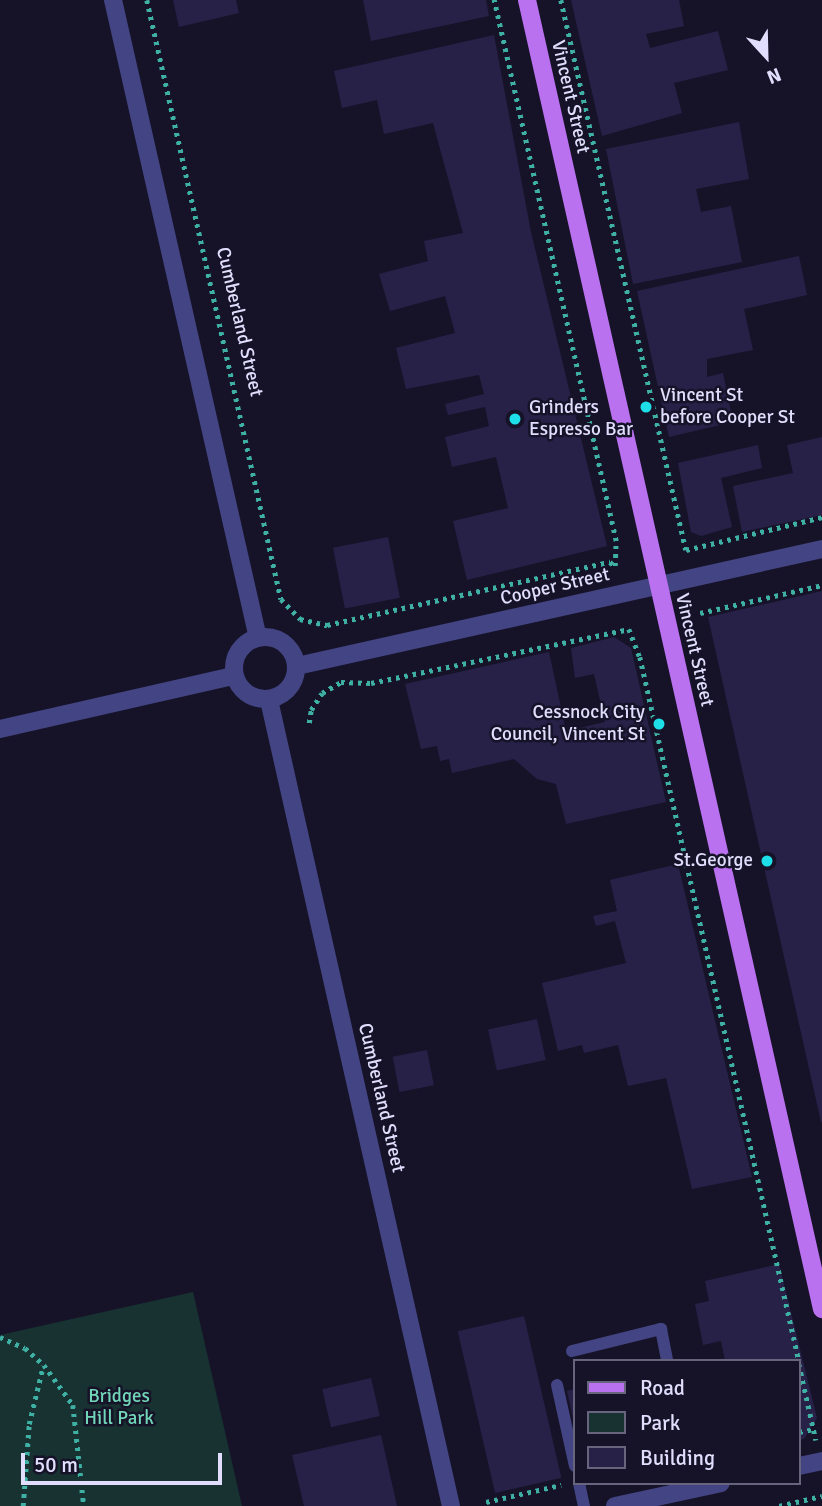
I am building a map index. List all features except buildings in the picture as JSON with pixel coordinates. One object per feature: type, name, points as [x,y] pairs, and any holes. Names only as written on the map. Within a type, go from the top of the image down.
[{"type":"main road","name":"Vincent Street","points":[[527,0],[822,1309]]},
{"type":"street","points":[[113,0],[258,638]]},
{"type":"street","name":"Cooper Street","points":[[297,666],[822,549]]},
{"type":"street","points":[[269,636],[286,644],[297,666],[290,688],[282,695],[269,700],[248,695],[234,676],[233,665],[238,652],[245,644],[258,638],[269,636]]},
{"type":"street","points":[[0,729],[234,676]]},
{"type":"street","name":"Cumberland Street","points":[[269,700],[451,1506]]},
{"type":"street","points":[[801,1466],[822,1461]]},
{"type":"street","points":[[615,1506],[692,1486]]},
{"type":"lane","points":[[572,1351],[661,1329],[667,1359]]},
{"type":"lane","points":[[556,1385],[574,1462]]},
{"type":"lane","points":[[579,1485],[584,1506]]},
{"type":"path","name":"Cumberland Street","points":[[147,0],[281,599],[300,619],[327,625]]},
{"type":"path","name":"Cooper Street","points":[[327,625],[610,562],[615,566],[616,541],[494,0]]},
{"type":"path","name":"Vincent Street","points":[[561,0],[686,550],[822,517]]},
{"type":"path","points":[[700,613],[822,585]]},
{"type":"path","points":[[309,723],[311,710],[322,692],[341,682],[371,683],[629,629],[643,670],[798,1359]]},
{"type":"path","points":[[0,1337],[25,1348],[44,1365],[73,1405],[84,1506]]},
{"type":"path","points":[[23,1506],[29,1424],[44,1365]]},
{"type":"path","points":[[801,1371],[816,1440]]},
{"type":"path","points":[[801,1432],[814,1429]]},
{"type":"path","points":[[486,1502],[562,1485]]},
{"type":"path","points":[[779,1506],[822,1496]]},
{"type":"green space","name":"Bridges Hill Park","points":[[193,1292],[242,1506],[0,1506],[0,1335]]},
{"type":"place","name":"Vincent St before Cooper St","points":[[646,407]]},
{"type":"place","name":"Grinders Espresso Bar","points":[[515,419]]},
{"type":"place","name":"Cessnock City Council, Vincent St","points":[[659,724]]},
{"type":"place","name":"St.George","points":[[767,861]]}]
